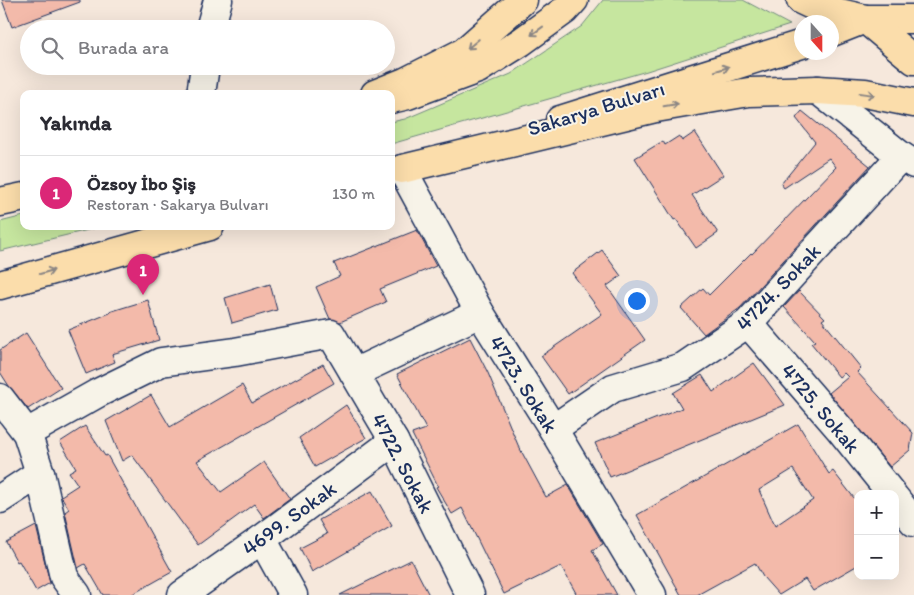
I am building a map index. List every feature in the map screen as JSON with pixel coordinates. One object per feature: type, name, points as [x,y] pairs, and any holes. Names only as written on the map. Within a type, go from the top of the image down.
[{"type":"main road","points":[[385,90],[464,52],[522,0]]},
{"type":"main road","points":[[395,98],[478,69],[521,42],[565,10],[574,0]]},
{"type":"main road","points":[[801,0],[818,8],[865,19],[914,19]]},
{"type":"main road","points":[[839,29],[865,19]]},
{"type":"main road","points":[[865,19],[914,60]]},
{"type":"main road","name":"Sakarya Bulvarı","points":[[397,171],[794,47]]},
{"type":"main road","points":[[397,171],[656,108],[749,92],[818,90],[865,93],[914,103]]},
{"type":"main road","points":[[0,202],[20,198]]},
{"type":"main road","points":[[0,285],[196,230]]},
{"type":"street","points":[[212,20],[218,0]]},
{"type":"street","points":[[202,90],[204,75]]},
{"type":"street","points":[[818,90],[908,160]]},
{"type":"street","name":"4724. Sokak","points":[[553,429],[614,388],[683,367],[748,323],[908,160]]},
{"type":"street","name":"4723. Sokak","points":[[397,171],[480,313],[553,429],[652,595]]},
{"type":"street","points":[[354,373],[480,313]]},
{"type":"street","name":"4725. Sokak","points":[[748,323],[839,428],[889,490]]},
{"type":"street","name":"4722. Sokak","points":[[27,433],[98,393],[161,362],[236,352],[330,334],[394,441],[470,595]]},
{"type":"street","points":[[0,398],[27,433],[40,473],[64,577],[77,595]]},
{"type":"street","name":"4699. Sokak","points":[[182,595],[262,539],[394,441]]},
{"type":"street","points":[[0,500],[40,473]]},
{"type":"street","points":[[899,503],[914,522]]},
{"type":"street","points":[[262,539],[293,595]]},
{"type":"green space","points":[[603,0],[743,0],[790,25],[647,71],[395,143],[395,121],[405,119],[511,74],[582,26]]},
{"type":"green space","points":[[20,217],[20,230],[88,230],[0,251],[0,222]]},
{"type":"building","points":[[2,0],[80,0],[80,2],[31,20],[20,20],[20,24],[12,27]]},
{"type":"building","points":[[802,111],[870,166],[740,308],[704,334],[681,308],[703,288],[709,295],[752,254],[836,167],[829,158],[784,188],[781,184],[815,142],[796,118]]},
{"type":"building","points":[[695,132],[723,175],[692,195],[718,233],[696,248],[676,219],[674,220],[635,158],[663,141],[665,145],[679,136],[682,141]]},
{"type":"building","points":[[417,230],[436,266],[380,289],[386,302],[340,322],[330,319],[316,287],[340,276],[334,263]]},
{"type":"building","points":[[602,250],[621,276],[607,286],[645,340],[568,394],[541,356],[602,314],[572,273]]},
{"type":"building","points":[[270,284],[277,310],[232,323],[225,298]]},
{"type":"building","points":[[799,291],[825,318],[822,320],[861,368],[857,372],[913,433],[910,450],[890,467],[829,393],[848,377],[844,373],[839,377],[811,343],[815,341],[784,307]]},
{"type":"building","points":[[148,300],[159,340],[112,354],[115,362],[86,374],[68,330],[109,312]]},
{"type":"building","points":[[26,333],[61,388],[28,409],[0,372],[0,350]]},
{"type":"building","points":[[470,338],[488,373],[518,445],[546,497],[568,485],[603,544],[592,550],[617,595],[577,595],[561,566],[504,594],[462,508],[452,514],[436,487],[438,486],[412,434],[426,429],[397,374]]},
{"type":"building","points":[[754,363],[785,405],[610,477],[595,443],[682,408],[673,393],[702,375],[713,392]]},
{"type":"building","points":[[323,364],[334,383],[197,461],[221,492],[264,462],[290,499],[264,518],[254,504],[198,545],[132,455],[122,461],[106,421],[151,395],[170,427],[242,385],[252,403]]},
{"type":"building","points":[[346,405],[366,438],[315,467],[299,438]]},
{"type":"building","points":[[798,424],[829,474],[833,471],[854,498],[854,567],[813,591],[805,579],[779,595],[763,577],[755,563],[697,595],[681,595],[637,515]],"holes":[[[793,469],[813,500],[775,526],[759,490]]]},
{"type":"building","points":[[85,426],[105,456],[107,455],[172,572],[131,595],[103,595],[85,564],[78,568],[65,512],[69,509],[61,496],[78,485],[69,472],[76,468],[60,442]]},
{"type":"building","points":[[372,491],[392,526],[312,572],[300,548],[327,534],[319,520]]},
{"type":"building","points":[[36,526],[50,583],[36,591],[6,542]]},
{"type":"building","points":[[411,560],[429,595],[340,595]]},
{"type":"place","name":"Özsoy İbo Şiş","points":[[143,295]]}]
